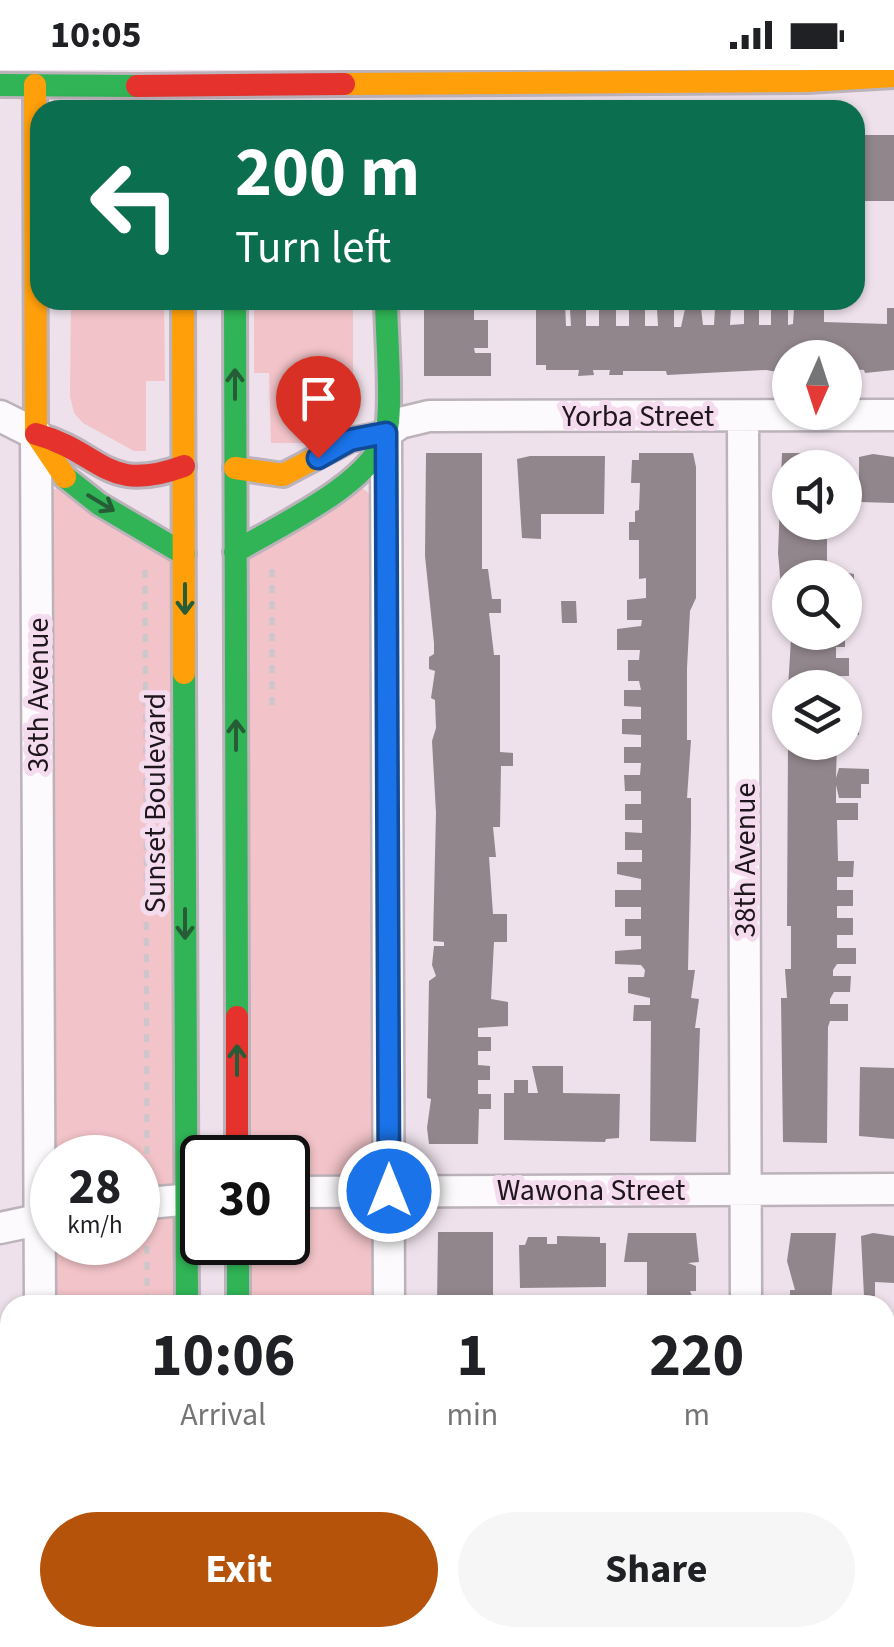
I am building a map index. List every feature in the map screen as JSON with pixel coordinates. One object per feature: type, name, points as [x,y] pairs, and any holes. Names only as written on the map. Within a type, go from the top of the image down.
[{"type":"main road","points":[[182,70],[182,100]]},
{"type":"main road","points":[[234,70],[234,100]]},
{"type":"main road","points":[[807,82],[894,76]]},
{"type":"main road","points":[[385,84],[385,100]]},
{"type":"main road","points":[[0,85],[894,84]]},
{"type":"main road","name":"36th Avenue","points":[[35,85],[35,100]]},
{"type":"main road","name":"36th Avenue","points":[[36,310],[36,434]]},
{"type":"main road","name":"Sunset Boulevard","points":[[183,310],[193,1135]]},
{"type":"main road","points":[[234,310],[237,1135]]},
{"type":"main road","points":[[236,552],[352,479],[372,460],[386,433],[386,310]]},
{"type":"main road","points":[[235,468],[283,474],[350,440],[386,433]]},
{"type":"main road","points":[[36,434],[72,446],[129,477],[150,477],[184,466]]},
{"type":"main road","points":[[36,434],[50,464],[70,484],[184,554]]},
{"type":"main road","name":"Sunset Boulevard","points":[[187,1295],[189,1265]]},
{"type":"main road","points":[[238,1265],[238,1295]]},
{"type":"street","name":"Yorba Street","points":[[386,433],[400,423],[429,416],[894,415]]},
{"type":"street","points":[[0,416],[36,434]]},
{"type":"street","name":"38th Avenue","points":[[744,416],[746,1295]]},
{"type":"street","points":[[386,433],[389,1295]]},
{"type":"street","name":"36th Avenue","points":[[36,434],[45,1135]]},
{"type":"street","name":"Wawona Street","points":[[310,1192],[894,1189]]},
{"type":"street","points":[[0,1228],[30,1221]]},
{"type":"street","name":"36th Avenue","points":[[41,1295],[43,1265]]},
{"type":"path","points":[[145,562],[148,1135]]},
{"type":"path","points":[[145,1265],[146,1295]]},
{"type":"shaded area","points":[[71,310],[164,310],[165,381],[146,381],[146,451],[134,451],[83,423],[74,413],[70,396]]},
{"type":"shaded area","points":[[254,310],[353,310],[353,427],[313,443],[271,443],[269,373],[254,373]]},
{"type":"shaded area","points":[[351,479],[387,508],[389,1295],[238,1295],[238,1265],[310,1265],[310,1135],[237,1135],[235,552]]},
{"type":"shaded area","points":[[57,489],[184,554],[186,1135],[180,1135],[180,1265],[187,1265],[187,1295],[38,1295],[38,1265],[160,1265],[160,1135],[38,1135],[37,491]]},
{"type":"building","points":[[865,135],[894,135],[894,201],[865,201]]},
{"type":"building","points":[[887,308],[894,308],[894,370],[865,373],[862,340],[772,340],[772,371],[667,375],[666,371],[623,371],[623,375],[609,375],[610,370],[593,370],[594,375],[578,376],[579,370],[546,370],[546,365],[536,365],[536,310],[565,310],[566,326],[571,326],[570,310],[586,310],[586,326],[599,326],[599,310],[616,310],[616,326],[629,326],[629,310],[645,310],[645,326],[658,326],[657,310],[674,310],[674,327],[681,327],[685,310],[701,310],[703,325],[714,325],[715,310],[731,310],[730,325],[744,324],[744,310],[759,310],[759,325],[771,325],[771,310],[788,310],[788,325],[793,324],[794,310],[824,310],[824,322],[887,324]]},
{"type":"building","points":[[424,310],[474,310],[474,320],[488,320],[488,348],[474,348],[475,353],[491,353],[491,376],[424,376]]},
{"type":"building","points":[[426,453],[482,453],[482,569],[488,569],[492,599],[501,599],[501,613],[489,613],[494,655],[500,655],[500,752],[513,753],[513,766],[501,766],[500,827],[493,827],[496,857],[489,857],[493,914],[507,914],[507,942],[494,942],[491,999],[508,1002],[508,1026],[478,1028],[478,1037],[491,1037],[491,1051],[478,1051],[478,1065],[490,1066],[490,1080],[478,1080],[478,1094],[491,1094],[491,1109],[479,1109],[478,1144],[429,1144],[427,1128],[431,1099],[427,1098],[429,981],[436,976],[432,965],[434,946],[444,946],[444,942],[433,941],[436,813],[432,741],[436,728],[435,700],[431,698],[435,671],[429,669],[434,643],[425,556]]},
{"type":"building","points":[[639,453],[693,453],[696,467],[696,598],[690,611],[687,668],[687,740],[691,740],[687,798],[691,798],[688,970],[695,970],[691,998],[699,999],[695,1028],[700,1028],[696,1142],[650,1141],[651,1021],[633,1021],[634,1005],[650,1005],[650,998],[628,993],[628,977],[644,977],[645,970],[641,965],[615,964],[615,951],[641,949],[641,936],[625,936],[625,919],[641,919],[641,907],[615,907],[615,890],[641,890],[641,879],[617,874],[617,862],[642,862],[642,850],[625,850],[625,832],[642,833],[642,820],[625,820],[625,804],[641,804],[641,791],[625,791],[624,775],[640,775],[641,763],[624,763],[624,747],[641,747],[641,735],[622,734],[622,719],[641,719],[641,707],[624,706],[624,690],[641,690],[639,681],[628,681],[628,660],[639,660],[640,650],[617,650],[617,629],[641,626],[642,620],[627,620],[627,600],[646,598],[646,578],[639,579],[639,540],[629,540],[629,522],[635,522],[635,511],[639,510],[640,483],[631,483],[632,460],[639,460]]},
{"type":"building","points":[[605,456],[604,514],[541,514],[541,539],[522,538],[517,459]]},
{"type":"building","points":[[862,456],[894,457],[894,503],[862,502]]},
{"type":"building","points":[[779,540],[827,540],[827,560],[779,560]]},
{"type":"building","points":[[561,601],[576,601],[577,623],[562,623]]},
{"type":"building","points":[[790,650],[836,650],[836,658],[849,658],[849,670],[789,670]]},
{"type":"building","points":[[788,760],[836,760],[836,778],[839,768],[869,769],[869,784],[861,784],[861,798],[839,798],[836,785],[836,803],[858,803],[858,820],[837,820],[838,861],[854,861],[853,877],[837,877],[837,890],[853,890],[853,906],[837,906],[837,918],[853,918],[853,935],[837,935],[837,948],[856,948],[856,964],[837,964],[833,970],[833,976],[851,976],[850,992],[834,992],[830,999],[830,1004],[848,1004],[848,1021],[830,1021],[828,1027],[827,1143],[783,1142],[781,998],[787,998],[785,969],[791,969],[791,926],[787,926]]},
{"type":"building","points":[[532,1066],[563,1066],[563,1093],[620,1094],[619,1138],[605,1142],[504,1140],[504,1093],[514,1093],[514,1080],[528,1080],[528,1093],[538,1093]]},
{"type":"building","points":[[860,1067],[894,1068],[894,1139],[859,1136]]},
{"type":"building","points":[[438,1232],[493,1232],[493,1295],[437,1295]]},
{"type":"building","points":[[628,1233],[696,1233],[699,1262],[688,1263],[696,1266],[696,1291],[690,1291],[692,1295],[647,1295],[647,1262],[624,1262]]},
{"type":"building","points":[[791,1233],[836,1233],[832,1295],[790,1295],[790,1290],[795,1290],[787,1261]]},
{"type":"building","points":[[557,1236],[600,1237],[600,1243],[606,1243],[606,1287],[520,1288],[519,1245],[525,1245],[528,1237],[547,1237],[547,1244],[557,1244]]},
{"type":"building","points":[[861,1236],[894,1236],[894,1283],[875,1282],[875,1295],[864,1295]]},
{"type":"traffic: fast","points":[[0,85],[137,86]]},
{"type":"traffic: fast","points":[[235,310],[237,1017]]},
{"type":"traffic: fast","points":[[235,552],[344,486],[378,452],[386,433],[389,406],[386,310]]},
{"type":"traffic: fast","points":[[65,477],[99,504],[184,554]]},
{"type":"traffic: fast","points":[[184,673],[187,1295]]},
{"type":"traffic: fast","points":[[238,1265],[238,1295]]},
{"type":"traffic: slow","points":[[344,84],[807,81],[894,76]]},
{"type":"traffic: slow","points":[[35,85],[35,100]]},
{"type":"traffic: slow","points":[[36,310],[36,434],[65,477]]},
{"type":"traffic: slow","points":[[183,310],[184,673]]},
{"type":"traffic: slow","points":[[235,468],[283,475],[350,440],[386,433]]},
{"type":"traffic: jam","points":[[137,86],[344,84]]},
{"type":"traffic: jam","points":[[36,434],[120,474],[158,474],[184,466]]},
{"type":"traffic: jam","points":[[237,1017],[237,1135]]},
{"type":"route","points":[[318,458],[350,440],[386,433],[389,1191]]}]
